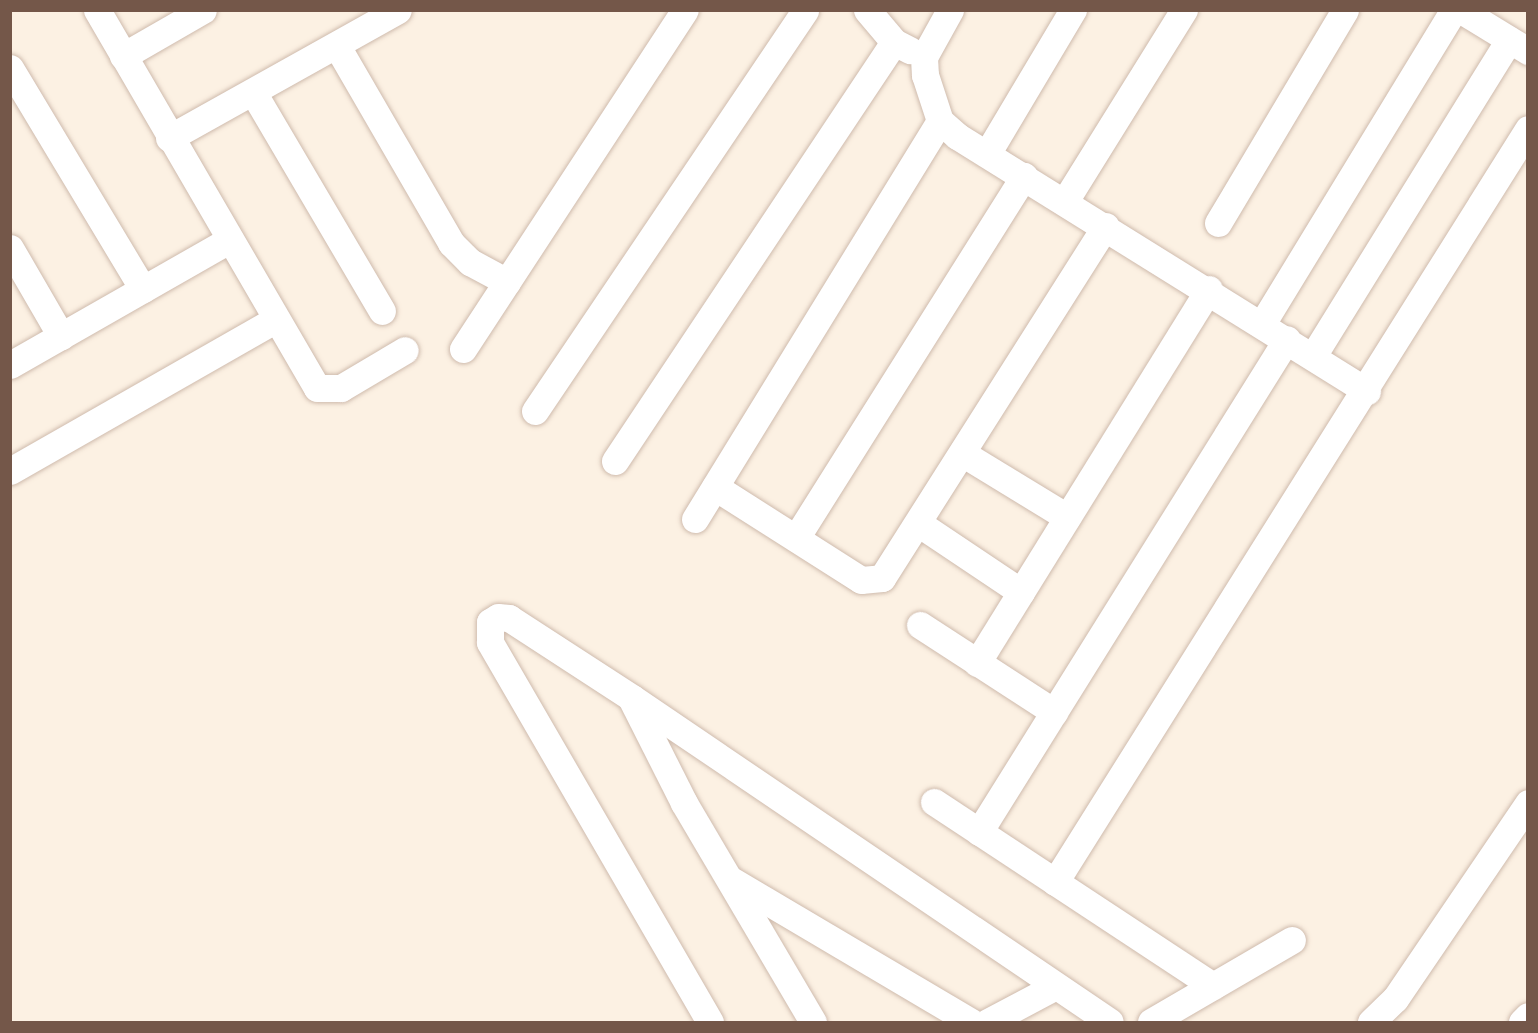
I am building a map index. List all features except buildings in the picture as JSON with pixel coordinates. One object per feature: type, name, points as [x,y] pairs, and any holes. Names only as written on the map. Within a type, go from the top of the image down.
[{"type":"street","points":[[97,10],[227,241],[317,388],[328,391],[405,350]]},
{"type":"street","points":[[123,56],[203,10]]},
{"type":"street","points":[[169,138],[398,10]]},
{"type":"street","points":[[463,349],[685,10]]},
{"type":"street","points":[[535,411],[805,10]]},
{"type":"street","points":[[867,10],[894,42],[924,57]]},
{"type":"street","points":[[950,10],[924,57],[940,121],[987,154],[1209,290],[1367,391]]},
{"type":"street","points":[[987,154],[1073,10]]},
{"type":"street","points":[[1065,201],[1184,10]]},
{"type":"street","points":[[1218,223],[1345,10]]},
{"type":"street","points":[[1262,324],[1454,10]]},
{"type":"street","points":[[1313,356],[1518,45],[1461,10]]},
{"type":"street","points":[[615,461],[894,42]]},
{"type":"street","points":[[337,46],[452,243],[470,262],[507,282]]},
{"type":"street","points":[[10,68],[143,289]]},
{"type":"street","points":[[253,92],[382,311]]},
{"type":"street","points":[[695,519],[940,121]]},
{"type":"street","points":[[1055,882],[1367,391],[1527,129]]},
{"type":"street","points":[[796,538],[1024,176]]},
{"type":"street","points":[[715,487],[873,583],[882,578],[1105,226]]},
{"type":"street","points":[[10,365],[227,241]]},
{"type":"street","points":[[12,254],[61,336]]},
{"type":"street","points":[[977,663],[1209,290]]},
{"type":"street","points":[[11,470],[275,320]]},
{"type":"street","points":[[979,832],[1287,339]]},
{"type":"street","points":[[962,453],[1067,517]]},
{"type":"street","points":[[918,523],[1021,592]]},
{"type":"street","points":[[710,1023],[490,642],[490,622],[509,618],[632,698],[1110,1023]]},
{"type":"street","points":[[920,624],[1054,712]]},
{"type":"street","points":[[632,698],[730,880],[813,1023]]},
{"type":"street","points":[[934,802],[1213,986]]},
{"type":"street","points":[[1380,1020],[1527,803]]},
{"type":"street","points":[[730,880],[971,1023]]},
{"type":"street","points":[[1151,1023],[1292,940]]},
{"type":"street","points":[[988,1023],[1054,987]]},
{"type":"street","points":[[1522,1023],[1527,1016]]}]
